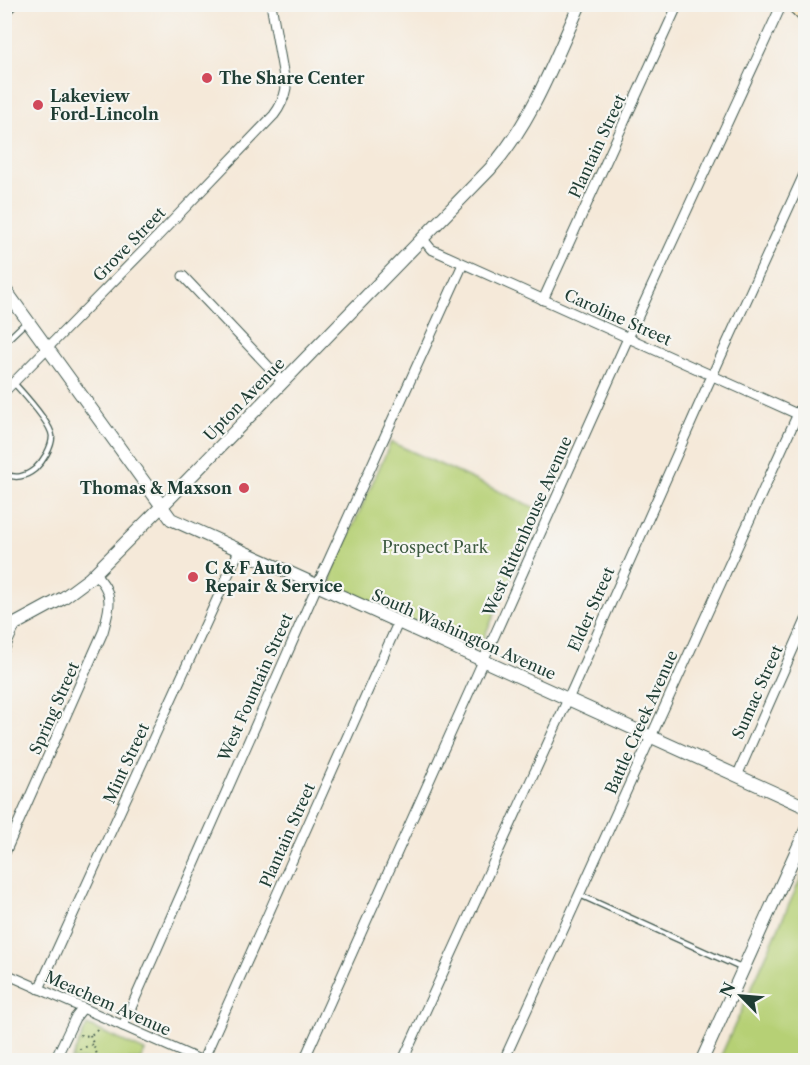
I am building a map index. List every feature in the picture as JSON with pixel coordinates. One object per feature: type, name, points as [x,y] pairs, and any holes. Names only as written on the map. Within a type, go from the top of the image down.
[{"type":"main road","points":[[793,4],[806,17]]},
{"type":"street","name":"Grove Street","points":[[4,392],[274,115],[284,99],[286,88],[271,4]]},
{"type":"street","name":"Upton Avenue","points":[[4,630],[63,598],[94,573],[162,507],[490,169],[508,148],[525,121],[580,4]]},
{"type":"street","name":"Plantain Street","points":[[543,300],[678,4]]},
{"type":"street","name":"West Rittenhouse Avenue","points":[[304,1060],[628,338],[782,4]]},
{"type":"street","name":"Elder Street","points":[[404,1060],[806,170]]},
{"type":"street","name":"Caroline Street","points":[[423,239],[431,249],[463,264],[801,416]]},
{"type":"street","name":"West Fountain Street","points":[[123,1026],[317,586],[463,264]]},
{"type":"street","points":[[183,276],[283,382]]},
{"type":"street","name":"South Washington Avenue","points":[[4,288],[171,519],[806,807]]},
{"type":"street","name":"Battle Creek Avenue","points":[[504,1060],[801,416],[806,396]]},
{"type":"street","name":"Mint Street","points":[[39,989],[239,551]]},
{"type":"street","name":"Spring Street","points":[[4,855],[103,632],[108,595],[107,590],[94,573]]},
{"type":"street","name":"Sumac Street","points":[[736,776],[806,620]]},
{"type":"street","name":"Plantain Street","points":[[202,1060],[398,622]]},
{"type":"street","points":[[4,650],[16,624]]},
{"type":"street","points":[[702,1060],[806,830]]},
{"type":"street","name":"Meachem Avenue","points":[[4,973],[202,1060]]},
{"type":"street","points":[[55,1060],[82,1008]]},
{"type":"lane","points":[[4,16],[16,4]]},
{"type":"lane","points":[[4,343],[28,320]]},
{"type":"lane","points":[[4,474],[14,478],[26,475],[36,468],[51,445],[52,435],[48,425],[14,382]]},
{"type":"lane","points":[[580,895],[743,969]]},
{"type":"path","points":[[80,1035],[90,1035],[98,1028]]},
{"type":"path","points":[[90,1035],[99,1060]]},
{"type":"path","points":[[74,1060],[81,1049],[93,1044]]},
{"type":"green space","name":"Prospect Park","points":[[391,442],[542,511],[480,646],[468,647],[335,586],[331,581],[332,572]]},
{"type":"green space","points":[[805,869],[805,1060],[719,1060]]},
{"type":"green space","points":[[87,1025],[145,1051],[140,1060],[71,1060]]},
{"type":"place","name":"The Share Center","points":[[207,78]]},
{"type":"place","name":"Lakeview Ford-Lincoln","points":[[38,105]]},
{"type":"place","name":"Thomas & Maxson","points":[[244,488]]},
{"type":"place","name":"C & F Auto Repair & Service","points":[[193,577]]}]
